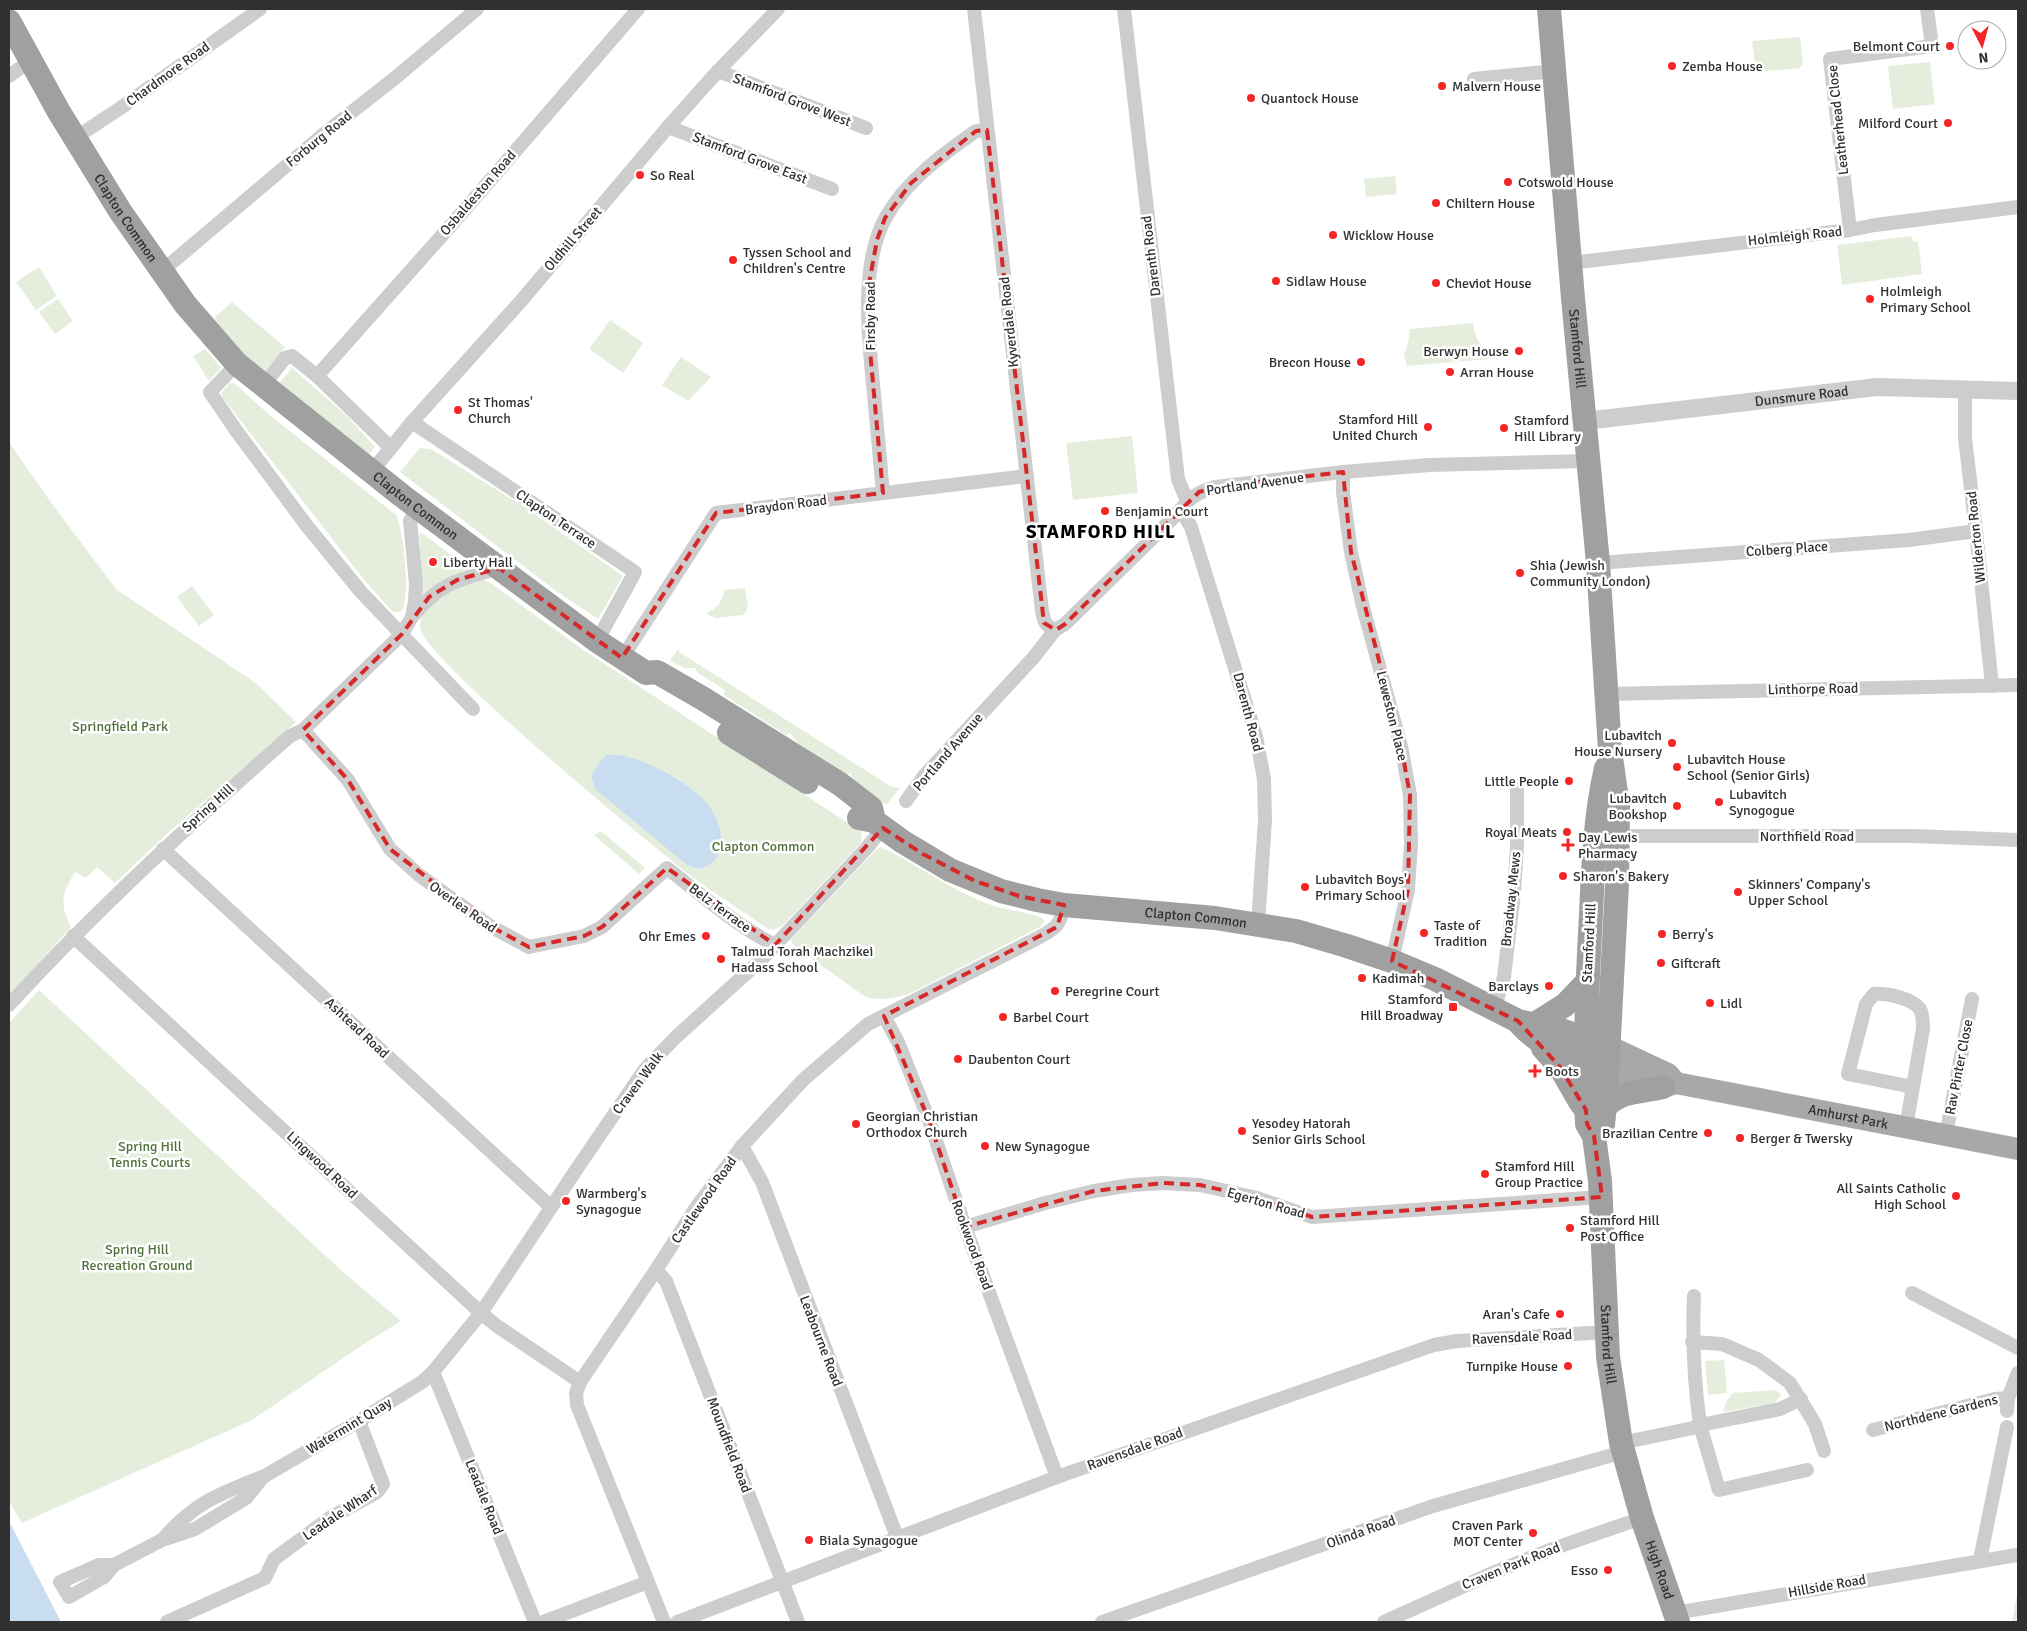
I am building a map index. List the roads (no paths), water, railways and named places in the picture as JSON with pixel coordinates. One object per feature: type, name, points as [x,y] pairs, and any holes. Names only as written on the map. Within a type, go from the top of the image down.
[{"type":"highway","name":"Stamford Hill","points":[[1549,9],[1570,264],[1598,563],[1610,750],[1602,788],[1615,906],[1608,1046],[1596,1066]]},
{"type":"highway","name":"Clapton Common","points":[[9,20],[30,61],[120,211],[185,304],[237,364],[418,508],[597,641],[646,673],[650,683],[825,793],[860,819],[878,824],[923,854],[975,881],[1019,896],[1064,905],[1215,918],[1258,924],[1305,934],[1392,961],[1435,979],[1528,1027],[1571,1057],[1596,1066]]},
{"type":"highway","name":"Stamford Hill","points":[[1607,836],[1591,904],[1585,1038],[1596,1066],[1596,1109],[1587,1124],[1594,1136],[1602,1197],[1607,1332],[1612,1387],[1622,1448],[1642,1518]]},
{"type":"highway","points":[[1591,904],[1615,906]]},
{"type":"highway","points":[[1587,982],[1566,1005],[1528,1027],[1560,1067],[1579,1100],[1596,1109],[1618,1096],[1634,1091],[1649,1091],[1670,1085]]},
{"type":"highway","name":"Clapton Common","points":[[1528,1027],[1564,1031],[1608,1046]]},
{"type":"highway","name":"High Road","points":[[1642,1518],[1676,1618]]},
{"type":"main road","name":"Amhurst Park","points":[[1608,1046],[1668,1074],[1670,1085]]},
{"type":"main road","name":"Amhurst Park","points":[[1596,1066],[1670,1085],[2018,1149]]},
{"type":"street","name":"Chardmore Road","points":[[75,138],[260,9]]},
{"type":"street","name":"Forburg Road","points":[[162,271],[325,133],[395,78],[477,9]]},
{"type":"street","name":"Osbaldeston Road","points":[[318,376],[638,9]]},
{"type":"street","name":"Oldhill Street","points":[[372,471],[390,447],[521,301],[668,127],[718,71],[778,9]]},
{"type":"street","name":"Kyverdale Road","points":[[974,9],[1043,617],[1044,623],[1048,628],[1054,630]]},
{"type":"street","name":"Darenth Road","points":[[1124,9],[1178,479],[1184,505],[1233,656],[1256,736],[1264,779],[1265,820],[1258,924]]},
{"type":"street","name":"Leatherhead Close","points":[[1850,230],[1830,60],[1932,50],[1927,9]]},
{"type":"street","points":[[9,76],[30,61]]},
{"type":"street","name":"Stamford Grove West","points":[[718,71],[866,128]]},
{"type":"street","points":[[1474,79],[1554,71]]},
{"type":"street","name":"Stamford Grove East","points":[[668,127],[832,189]]},
{"type":"street","name":"Firsby Road","points":[[884,493],[870,350],[868,289],[877,240],[885,218],[911,183],[960,142],[976,131],[987,130]]},
{"type":"street","name":"Holmleigh Road","points":[[1570,264],[1850,230],[2018,206]]},
{"type":"street","points":[[263,386],[285,358],[292,356],[318,376],[390,447]]},
{"type":"street","points":[[237,364],[210,392],[235,429],[307,526],[361,592],[473,709]]},
{"type":"street","name":"Dunsmure Road","points":[[1585,421],[1877,387],[2018,391]]},
{"type":"street","name":"Wilderton Road","points":[[1965,389],[1965,438],[1992,686]]},
{"type":"street","name":"Clapton Terrace","points":[[412,422],[635,572],[597,641]]},
{"type":"street","name":"Portland Avenue","points":[[906,800],[924,776],[1034,657],[1054,630],[1065,624],[1199,492],[1216,486],[1429,465],[1588,461]]},
{"type":"street","name":"Leweston Place","points":[[1343,472],[1343,492],[1351,552],[1363,607],[1402,746],[1411,805],[1408,890],[1392,961]]},
{"type":"street","name":"Braydon Road","points":[[622,658],[716,513],[1027,476]]},
{"type":"street","name":"Spring Hill","points":[[412,617],[416,584],[410,521],[418,508]]},
{"type":"street","name":"Colberg Place","points":[[1598,563],[1909,540],[1976,531]]},
{"type":"street","name":"Spring Hill","points":[[9,1005],[73,936],[163,849],[290,736],[303,730],[402,634],[412,617],[429,597],[446,585],[499,568]]},
{"type":"street","name":"Linthorpe Road","points":[[1607,694],[2018,685]]},
{"type":"street","name":"Overlea Road","points":[[303,730],[348,780],[390,849],[419,875],[490,926],[529,947],[584,936],[602,927],[667,868]]},
{"type":"street","name":"Broadway Mews","points":[[1494,1010],[1504,977],[1514,893],[1517,846],[1517,786]]},
{"type":"street","name":"Craven Walk","points":[[433,1372],[482,1313],[551,1207],[646,1069],[676,1037],[776,945],[865,850],[878,824]]},
{"type":"street","name":"Northfield Road","points":[[1607,836],[1913,836],[2018,840]]},
{"type":"street","name":"Ashtead Road","points":[[163,849],[551,1207]]},
{"type":"street","name":"Belz Terrace","points":[[667,868],[724,911],[764,939],[776,945]]},
{"type":"street","name":"Castlewood Road","points":[[664,1622],[577,1405],[576,1393],[580,1382],[656,1270],[695,1208],[742,1146],[803,1080],[868,1024],[1030,943],[1057,927],[1061,921],[1064,905]]},
{"type":"street","name":"Lingwood Road","points":[[73,936],[482,1313],[497,1326],[580,1382]]},
{"type":"street","points":[[1906,1127],[1924,1029],[1923,1019],[1920,1009],[1911,1002],[1887,993],[1874,994],[1866,1004],[1848,1074],[1913,1087]]},
{"type":"street","name":"Rav Pinter Close","points":[[1946,1135],[1972,999]]},
{"type":"street","name":"Rookwood Road","points":[[884,1016],[898,1042],[929,1120],[965,1227],[1057,1477]]},
{"type":"street","name":"Leabourne Road","points":[[742,1146],[762,1182],[897,1538]]},
{"type":"street","name":"Egerton Road","points":[[965,1227],[1045,1203],[1094,1191],[1155,1183],[1200,1185],[1257,1198],[1312,1217],[1602,1197]]},
{"type":"street","name":"Moundfield Road","points":[[656,1270],[666,1282],[798,1622]]},
{"type":"street","points":[[1912,1293],[2018,1348]]},
{"type":"street","points":[[1694,1296],[1692,1342],[1694,1381],[1700,1425],[1719,1490],[1806,1470]]},
{"type":"street","name":"Ravensdale Road","points":[[677,1622],[1057,1477],[1434,1345],[1457,1341],[1607,1332]]},
{"type":"street","points":[[1692,1342],[1722,1344],[1759,1360],[1790,1383],[1815,1424],[1824,1451]]},
{"type":"street","name":"Watermint Quay","points":[[114,1565],[162,1540],[180,1520],[212,1497],[263,1477],[359,1421],[422,1382],[433,1372]]},
{"type":"street","name":"Leadale Road","points":[[433,1372],[535,1622]]},
{"type":"street","name":"Northdene Gardens","points":[[1873,1430],[1995,1399],[2007,1404],[2018,1373]]},
{"type":"street","name":"Olinda Road","points":[[1102,1622],[1433,1506],[1700,1425],[1780,1409],[1801,1399]]},
{"type":"street","name":"Leadale Wharf","points":[[167,1622],[265,1578],[274,1559],[330,1518],[377,1492],[383,1484],[359,1421]]},
{"type":"street","points":[[1980,1560],[2007,1427]]},
{"type":"street","name":"Craven Park Road","points":[[1384,1622],[1504,1568],[1642,1518]]},
{"type":"street","name":"Hillside Road","points":[[1676,1618],[1980,1560],[2017,1555]]},
{"type":"street","points":[[543,1622],[648,1582]]},
{"type":"water","points":[[607,755],[618,755],[645,762],[673,776],[696,792],[711,808],[720,828],[721,848],[717,857],[710,864],[699,869],[687,865],[595,789],[591,775]]},
{"type":"water","points":[[9,1521],[61,1622],[9,1622]]},
{"type":"place","name":"Belmont Court","points":[[1950,46]]},
{"type":"place","name":"Zemba House","points":[[1672,66]]},
{"type":"place","name":"Malvern House","points":[[1442,86]]},
{"type":"place","name":"Quantock House","points":[[1251,98]]},
{"type":"place","name":"Milford Court","points":[[1948,123]]},
{"type":"place","name":"So Real","points":[[640,175]]},
{"type":"place","name":"Cotswold House","points":[[1508,182]]},
{"type":"place","name":"Chiltern House","points":[[1436,203]]},
{"type":"place","name":"Wicklow House","points":[[1333,235]]},
{"type":"place","name":"Tyssen School and Children's Centre","points":[[733,260]]},
{"type":"place","name":"Sidlaw House","points":[[1276,281]]},
{"type":"place","name":"Cheviot House","points":[[1436,283]]},
{"type":"place","name":"Holmleigh Primary School","points":[[1870,299]]},
{"type":"place","name":"Berwyn House","points":[[1519,351]]},
{"type":"place","name":"Brecon House","points":[[1361,362]]},
{"type":"place","name":"Arran House","points":[[1450,372]]},
{"type":"place","name":"St Thomas' Church","points":[[458,410]]},
{"type":"place","name":"Stamford Hill United Church","points":[[1428,427]]},
{"type":"place","name":"Stamford Hill Library","points":[[1504,428]]},
{"type":"place","name":"Benjamin Court","points":[[1105,511]]},
{"type":"place","name":"Liberty Hall","points":[[433,562]]},
{"type":"place","name":"Shia (Jewish Community London)","points":[[1520,573]]},
{"type":"place","name":"Lubavitch House Nursery","points":[[1672,743]]},
{"type":"place","name":"Lubavitch House School (Senior Girls)","points":[[1677,767]]},
{"type":"place","name":"Little People","points":[[1569,781]]},
{"type":"place","name":"Lubavitch Synogogue","points":[[1719,802]]},
{"type":"place","name":"Lubavitch Bookshop","points":[[1677,806]]},
{"type":"place","name":"Royal Meats","points":[[1567,832]]},
{"type":"place","name":"Day Lewis Pharmacy","points":[[1568,845]]},
{"type":"place","name":"Sharon's Bakery","points":[[1563,876]]},
{"type":"place","name":"Lubavitch Boys' Primary School","points":[[1305,887]]},
{"type":"place","name":"Skinners' Company's Upper School","points":[[1738,892]]},
{"type":"place","name":"Taste of Tradition","points":[[1424,933]]},
{"type":"place","name":"Berry's","points":[[1662,934]]},
{"type":"place","name":"Ohr Emes","points":[[706,936]]},
{"type":"place","name":"Talmud Torah Machzikei Hadass School","points":[[721,959]]},
{"type":"place","name":"Giftcraft","points":[[1661,963]]},
{"type":"place","name":"Kadimah","points":[[1362,978]]},
{"type":"place","name":"Barclays","points":[[1549,986]]},
{"type":"place","name":"Peregrine Court","points":[[1055,991]]},
{"type":"place","name":"Lidl","points":[[1710,1003]]},
{"type":"place","name":"Stamford Hill Broadway","points":[[1453,1007]]},
{"type":"place","name":"Barbel Court","points":[[1003,1017]]},
{"type":"place","name":"Daubenton Court","points":[[958,1059]]},
{"type":"place","name":"Boots","points":[[1535,1071]]},
{"type":"place","name":"Georgian Christian Orthodox Church","points":[[856,1124]]},
{"type":"place","name":"Yesodey Hatorah Senior Girls School","points":[[1242,1131]]},
{"type":"place","name":"Brazilian Centre","points":[[1708,1133]]},
{"type":"place","name":"Berger & Twersky","points":[[1740,1138]]},
{"type":"place","name":"New Synagogue","points":[[985,1146]]},
{"type":"place","name":"Stamford Hill Group Practice","points":[[1485,1174]]},
{"type":"place","name":"All Saints Catholic High School","points":[[1956,1196]]},
{"type":"place","name":"Warmberg's Synagogue","points":[[566,1201]]},
{"type":"place","name":"Stamford Hill Post Office","points":[[1570,1228]]},
{"type":"place","name":"Aran's Cafe","points":[[1560,1314]]},
{"type":"place","name":"Turnpike House","points":[[1568,1366]]},
{"type":"place","name":"Craven Park MOT Center","points":[[1533,1533]]},
{"type":"place","name":"Biala Synagogue","points":[[809,1540]]},
{"type":"place","name":"Esso","points":[[1608,1570]]},
{"type":"district","name":"STAMFORD HILL","points":[[1101,532]]},
{"type":"park label","name":"Springfield Park","points":[[120,726]]},
{"type":"park label","name":"Spring Hill Tennis Courts","points":[[150,1154]]},
{"type":"park label","name":"Spring Hill Recreation Ground","points":[[137,1258]]}]
